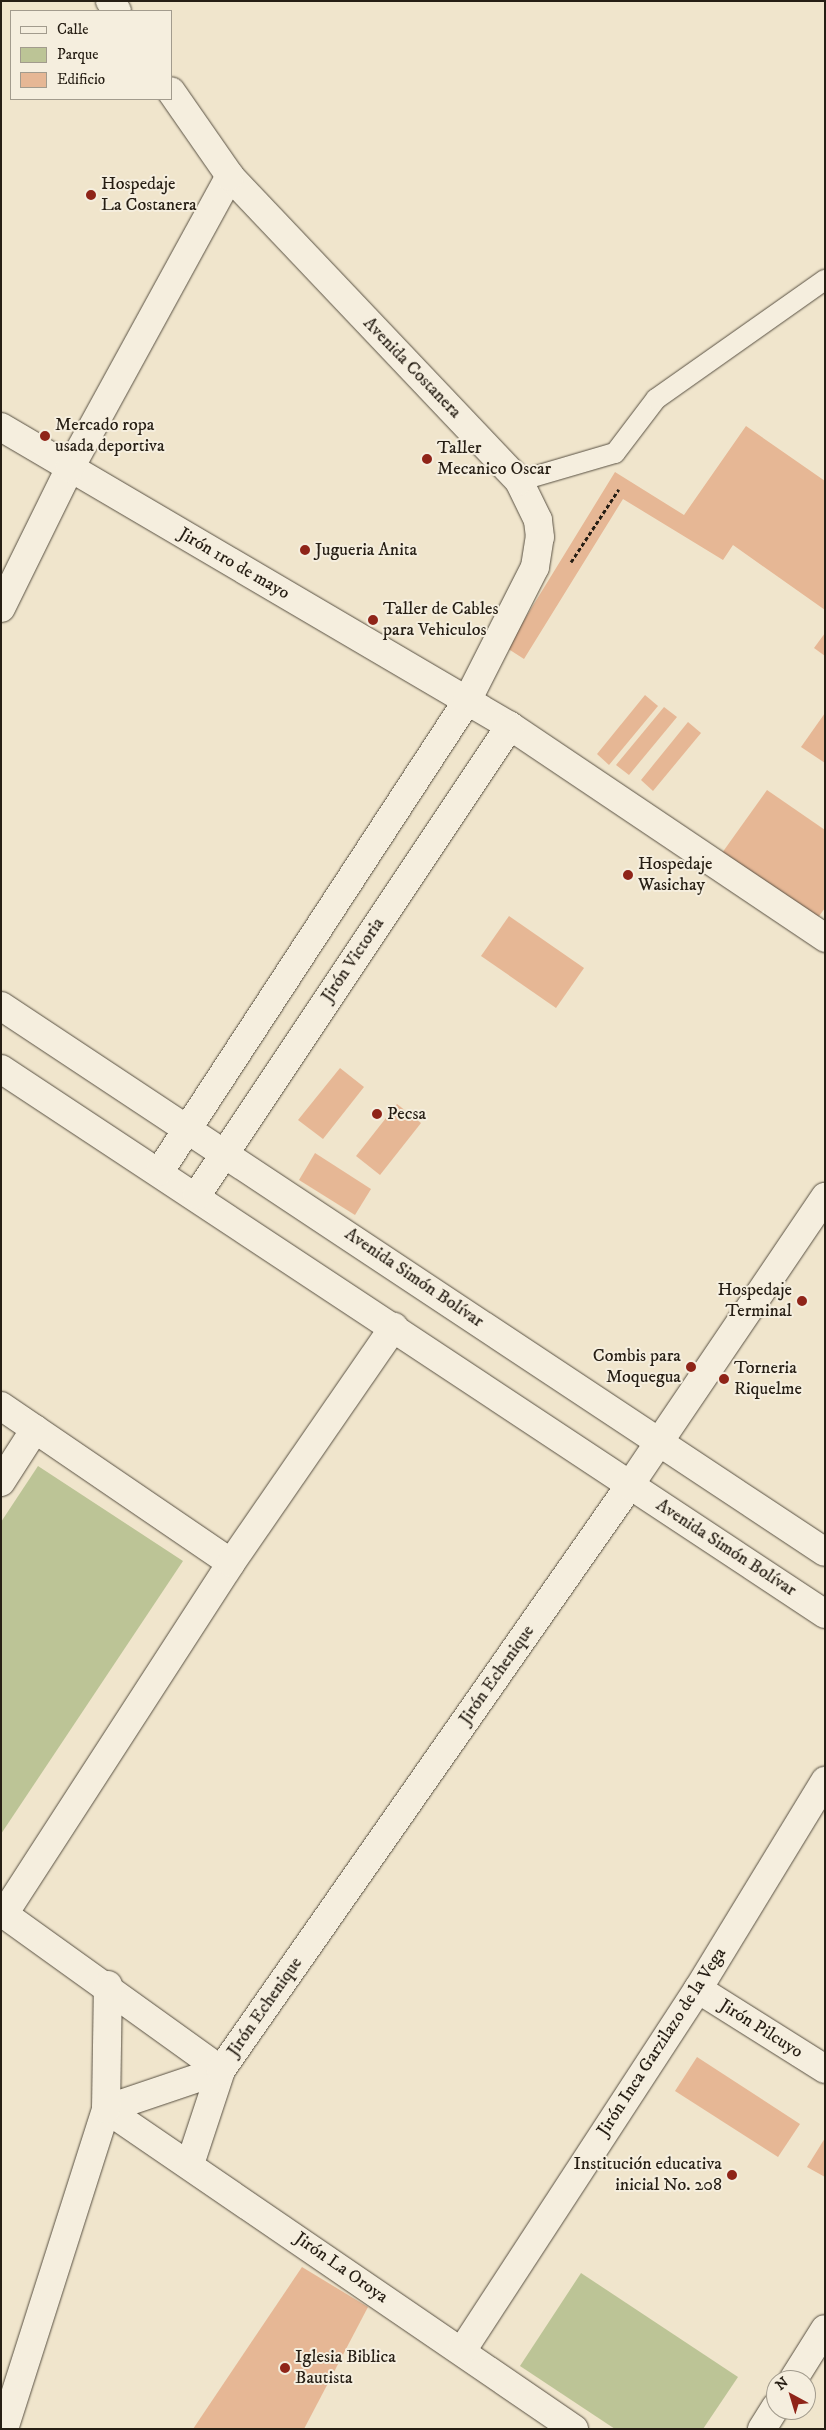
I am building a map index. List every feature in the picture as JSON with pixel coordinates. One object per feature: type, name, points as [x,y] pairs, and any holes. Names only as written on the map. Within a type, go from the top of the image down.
[{"type":"street","name":"Avenida Costanera","points":[[172,92],[230,176],[519,481],[538,520],[535,567],[467,701]]},
{"type":"street","points":[[1,608],[70,468],[230,176]]},
{"type":"street","name":"Jirón 1ro de mayo","points":[[1,427],[510,726],[825,938]]},
{"type":"street","points":[[160,1171],[467,701]]},
{"type":"street","name":"Jirón Victoria","points":[[197,1195],[510,726]]},
{"type":"street","name":"Avenida Simón Bolívar","points":[[1,1006],[189,1128],[825,1552]]},
{"type":"street","name":"Avenida Simón Bolívar","points":[[1,1069],[197,1195],[825,1614]]},
{"type":"street","name":"Jirón Echenique","points":[[190,2164],[221,2070],[630,1485],[825,1197]]},
{"type":"street","points":[[221,2070],[108,1985],[3,1913],[231,1564],[394,1327]]},
{"type":"street","points":[[1,1406],[231,1564]]},
{"type":"street","points":[[1,1482],[36,1429]]},
{"type":"street","name":"Jirón Inca Garzilazo de la Vega","points":[[462,2351],[698,1989],[825,1781]]},
{"type":"street","points":[[4,2429],[106,2109],[108,1985]]},
{"type":"street","name":"Jirón Pilcuyo","points":[[698,1989],[825,2069]]},
{"type":"street","points":[[106,2109],[221,2070]]},
{"type":"street","name":"Jirón La Oroya","points":[[106,2109],[190,2164],[574,2429]]},
{"type":"street","points":[[799,2370],[825,2330]]},
{"type":"lane","points":[[519,481],[615,453],[656,399],[825,280]]},
{"type":"green space","points":[[38,1466],[183,1561],[1,1834],[1,1522]]},
{"type":"green space","points":[[581,2273],[738,2377],[703,2429],[615,2429],[520,2366]]},
{"type":"building","points":[[746,426],[825,481],[825,610],[733,545],[723,560],[623,499],[524,659],[507,648],[615,472],[684,515]]},
{"type":"building","points":[[825,633],[825,656],[814,648]]},
{"type":"building","points":[[645,695],[658,706],[609,765],[597,754]]},
{"type":"building","points":[[664,707],[677,717],[629,775],[616,765]]},
{"type":"building","points":[[825,713],[825,763],[801,747]]},
{"type":"building","points":[[688,722],[701,733],[653,791],[641,780]]},
{"type":"building","points":[[767,790],[825,830],[825,908],[817,919],[722,853]]},
{"type":"building","points":[[509,916],[584,968],[556,1008],[481,956]]},
{"type":"building","points":[[340,1068],[364,1087],[323,1139],[298,1120]]},
{"type":"building","points":[[397,1104],[421,1123],[380,1175],[356,1156]]},
{"type":"building","points":[[315,1153],[371,1189],[355,1215],[299,1180]]},
{"type":"building","points":[[697,2057],[800,2124],[778,2157],[675,2091]]},
{"type":"building","points":[[825,2138],[825,2177],[807,2167]]},
{"type":"building","name":"Iglesia Biblica Bautista","points":[[302,2267],[368,2307],[304,2429],[193,2429]]},
{"type":"place","name":"Hospedaje La Costanera","points":[[91,195]]},
{"type":"place","name":"Mercado ropa usada deportiva","points":[[45,436]]},
{"type":"place","name":"Taller Mecanico Oscar","points":[[427,459]]},
{"type":"place","name":"Jugueria Anita","points":[[305,550]]},
{"type":"place","name":"Taller de Cables para Vehiculos","points":[[373,620]]},
{"type":"place","name":"Hospedaje Wasichay","points":[[628,875]]},
{"type":"place","name":"Pecsa","points":[[377,1114]]},
{"type":"place","name":"Hospedaje Terminal","points":[[802,1301]]},
{"type":"place","name":"Combis para Moquegua","points":[[691,1367]]},
{"type":"place","name":"Torneria Riquelme","points":[[724,1379]]},
{"type":"place","name":"Institución educativa inicial No. 208","points":[[732,2175]]},
{"type":"place","name":"Iglesia Biblica Bautista","points":[[285,2368]]}]
